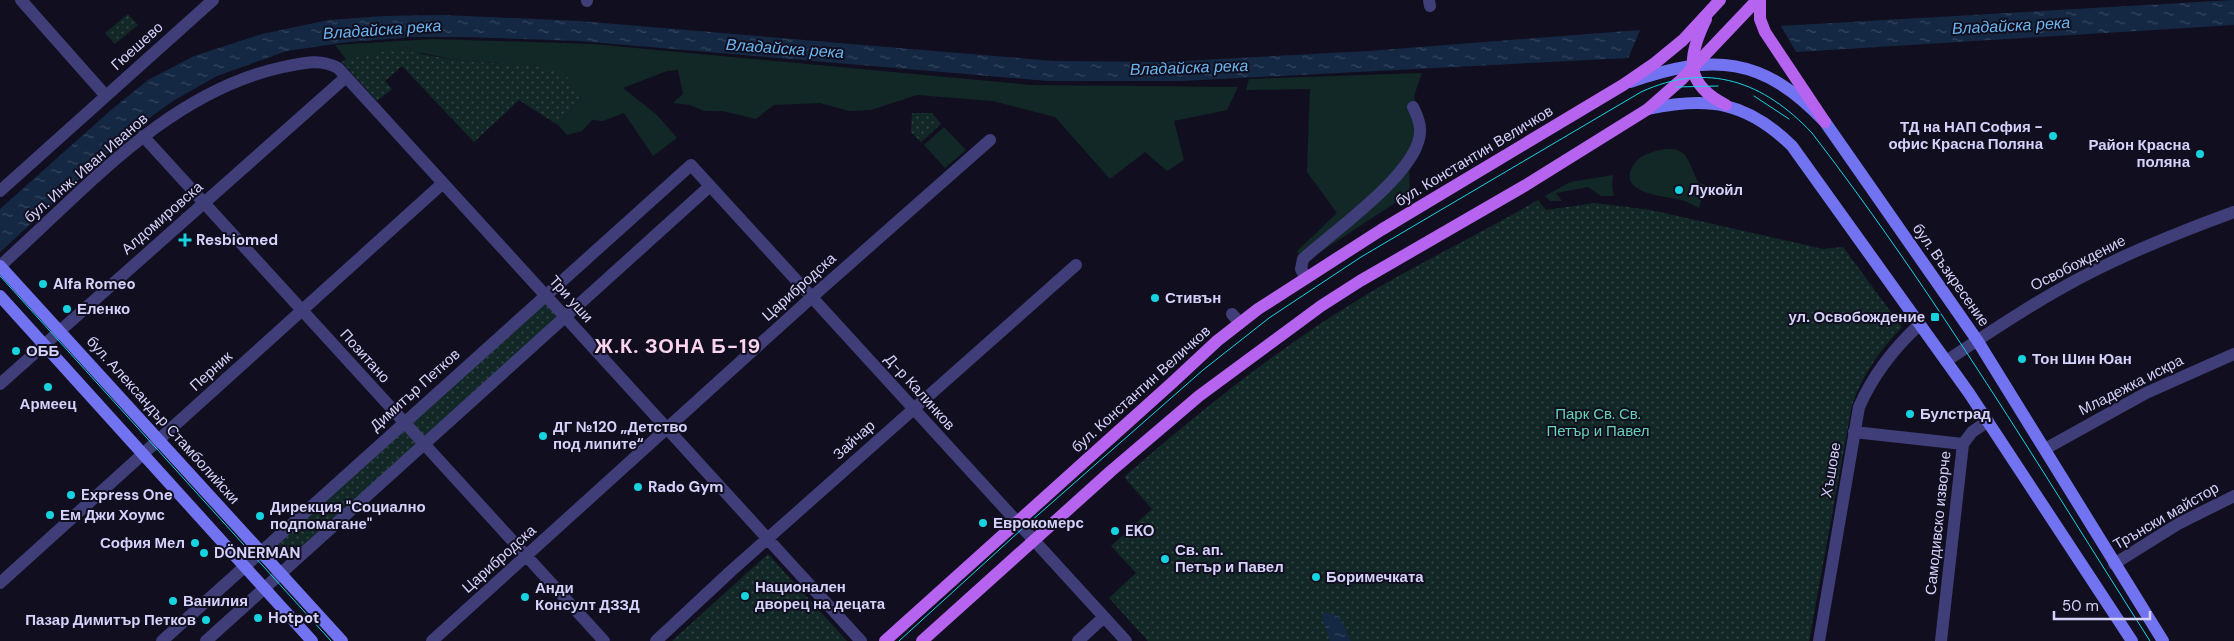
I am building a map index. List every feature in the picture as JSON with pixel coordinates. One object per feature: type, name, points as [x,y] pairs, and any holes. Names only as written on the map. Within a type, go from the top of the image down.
[{"type":"main road","points":[[922,641],[1199,396],[1210,390],[1321,306],[1648,109],[1759,0]]},
{"type":"main road","points":[[1759,0],[1760,19],[1765,32],[1825,122]]},
{"type":"main road","points":[[1717,3],[1699,37],[1693,56],[1694,78],[1714,99],[1761,119],[1792,146],[1988,421],[2132,641]]},
{"type":"main road","name":"бул. Константин Величков","points":[[885,641],[1173,382],[1236,318],[1306,278],[1623,85],[1668,53],[1717,3]]},
{"type":"main road","name":"бул. Възкресение","points":[[1623,85],[1665,71],[1694,65],[1724,64],[1771,78],[1797,96],[1825,122],[1977,340],[2163,641]]},
{"type":"main road","points":[[1648,109],[1682,104],[1726,105]]},
{"type":"main road","name":"бул. Александър Стамболийски","points":[[0,266],[342,641]]},
{"type":"main road","points":[[0,296],[312,641]]},
{"type":"street","points":[[0,191],[106,96],[21,0]]},
{"type":"street","name":"Гюешево","points":[[106,96],[212,0]]},
{"type":"street","name":"бул. Инж. Иван Иванов","points":[[0,266],[143,136],[209,95],[261,72],[317,61],[328,62],[342,72]]},
{"type":"street","name":"Три уши","points":[[342,72],[861,641]]},
{"type":"street","name":"Алдомировска","points":[[0,384],[204,203],[342,72]]},
{"type":"street","points":[[1306,278],[1301,269],[1303,259],[1394,179],[1411,158],[1419,138],[1420,128],[1413,107]]},
{"type":"street","name":"Позитано","points":[[143,136],[604,641]]},
{"type":"street","name":"Царибродска","points":[[432,641],[812,297],[990,140]]},
{"type":"street","name":"Д-р Калинков","points":[[691,165],[1126,641]]},
{"type":"street","name":"Димитър Петков","points":[[162,641],[691,165]]},
{"type":"street","name":"Перник","points":[[0,583],[443,183]]},
{"type":"street","points":[[206,641],[423,443],[710,186]]},
{"type":"street","name":"Освобождение","points":[[1946,361],[1977,340],[2081,278],[2157,242],[2234,212]]},
{"type":"street","name":"Зайчар","points":[[656,641],[767,539],[1076,265]]},
{"type":"street","name":"Хъшове","points":[[1819,641],[1859,408],[1873,379],[1899,344],[1920,324]]},
{"type":"street","name":"Младежка искра","points":[[2045,449],[2146,393],[2234,354]]},
{"type":"street","name":"Самодивско изворче","points":[[1941,641],[1963,444],[1972,432],[1988,421]]},
{"type":"street","points":[[1854,432],[1963,444]]},
{"type":"street","name":"Трънски майстор","points":[[2114,564],[2178,524],[2234,496]]},
{"type":"street","points":[[1078,641],[1104,617]]},
{"type":"green space","points":[[128,14],[138,25],[115,44],[105,33]]},
{"type":"green space","points":[[432,39],[593,44],[1030,85],[1238,87],[1227,110],[1174,121],[1184,160],[1167,171],[1145,152],[1110,179],[1055,117],[993,101],[917,95],[871,110],[849,111],[820,103],[774,105],[756,119],[722,111],[705,111],[690,105],[673,103],[683,94],[678,70],[667,71],[623,88],[657,115],[677,138],[653,156],[624,113],[603,121],[592,120],[582,131],[567,135],[558,125],[581,98],[564,74],[501,63],[459,61],[423,53],[382,55],[348,62],[335,45]]},
{"type":"green space","points":[[395,49],[459,61],[531,65],[565,74],[581,98],[558,125],[519,100],[474,142],[402,66],[385,81],[392,89],[377,101],[341,61]]},
{"type":"green space","points":[[1422,73],[1414,96],[1424,139],[1420,154],[1409,167],[1410,193],[1304,263],[1297,251],[1337,213],[1307,172],[1310,89],[1246,90],[1249,79]]},
{"type":"green space","points":[[912,113],[932,113],[941,124],[921,142],[911,132]]},
{"type":"green space","points":[[944,127],[966,150],[945,168],[924,145]]},
{"type":"green space","points":[[1668,149],[1685,155],[1698,182],[1705,185],[1699,208],[1682,200],[1645,192],[1636,188],[1631,182],[1630,174],[1637,161],[1649,153]]},
{"type":"green space","points":[[1613,175],[1612,187],[1614,196],[1601,196],[1588,187],[1556,193],[1562,201],[1550,201],[1545,196],[1570,182]]},
{"type":"green space","name":"Парк Св. Св. Петър и Павел","points":[[1538,200],[1546,210],[1595,203],[1651,210],[1823,249],[1843,247],[1902,327],[1873,363],[1861,383],[1852,405],[1809,641],[1148,641],[1109,598],[1136,573],[1111,546],[1152,509],[1124,477],[1211,404],[1302,336],[1387,283]]},
{"type":"green space","points":[[545,295],[564,316],[293,562],[273,540]]},
{"type":"green space","points":[[768,554],[847,641],[672,641],[684,630]]},
{"type":"water","name":"Владайска река","points":[[2234,0],[2234,25],[1797,52],[1628,58],[1182,81],[1048,81],[579,41],[414,37],[348,42],[287,51],[217,76],[173,101],[138,126],[0,252],[0,209],[111,110],[148,80],[194,56],[262,34],[329,20],[384,16],[443,15],[580,21],[1053,61],[1163,62],[1369,51],[1640,30],[1780,26]]},
{"type":"water","points":[[1323,612],[1339,616],[1351,641],[1330,641],[1322,617]]},
{"type":"pier","points":[[1779,23],[1798,55],[1627,61],[1641,28]]},
{"type":"tram line","points":[[899,641],[1022,529],[1203,370],[1269,318],[1361,257],[1641,92],[1666,83],[1689,78],[1712,78],[1734,82],[1754,89],[1794,115],[1812,133],[1858,194],[1945,319],[2150,641]]},
{"type":"tram line","points":[[1676,87],[1718,86]]},
{"type":"tram line","points":[[1754,96],[1789,119]]},
{"type":"tram line","points":[[0,276],[331,641]]},
{"type":"place","name":"ТД на НАП София - офис Красна Поляна","points":[[2053,136]]},
{"type":"place","name":"Район Красна поляна","points":[[2200,154]]},
{"type":"place","name":"Лукойл","points":[[1679,190]]},
{"type":"place","name":"Resbiomed","points":[[185,240]]},
{"type":"place","name":"Alfa Romeo","points":[[43,284]]},
{"type":"place","name":"Стивън","points":[[1155,298]]},
{"type":"place","name":"Еленко","points":[[67,309]]},
{"type":"place","name":"ул. Освобождение","points":[[1935,317]]},
{"type":"place","name":"ОББ","points":[[16,351]]},
{"type":"place","name":"Тон Шин Юан","points":[[2022,359]]},
{"type":"place","name":"Армеец","points":[[48,387]]},
{"type":"place","name":"Булстрад","points":[[1910,414]]},
{"type":"place","name":"ДГ №120 „Детство под липите“","points":[[543,436]]},
{"type":"place","name":"Rado Gym","points":[[638,487]]},
{"type":"place","name":"Express One","points":[[71,495]]},
{"type":"place","name":"Ем Джи Хоумс","points":[[50,515]]},
{"type":"place","name":"Дирекция \"Социално подпомагане\"","points":[[260,516]]},
{"type":"place","name":"Еврокомерс","points":[[983,523]]},
{"type":"place","name":"EKO","points":[[1115,531]]},
{"type":"place","name":"София Мел","points":[[195,543]]},
{"type":"place","name":"DÖNERMAN","points":[[204,553]]},
{"type":"place","name":"Св. ап. Петър и Павел","points":[[1165,559]]},
{"type":"place","name":"Боримечката","points":[[1316,577]]},
{"type":"place","name":"Национален дворец на децата","points":[[745,596]]},
{"type":"place","name":"Анди Консулт ДЗЗД","points":[[525,597]]},
{"type":"place","name":"Ванилия","points":[[173,601]]},
{"type":"place","name":"Hotpot","points":[[258,618]]},
{"type":"place","name":"Пазар Димитър Петков","points":[[206,620]]},
{"type":"district","name":"Ж.К. ЗОНА Б-19","points":[[678,346]]}]
